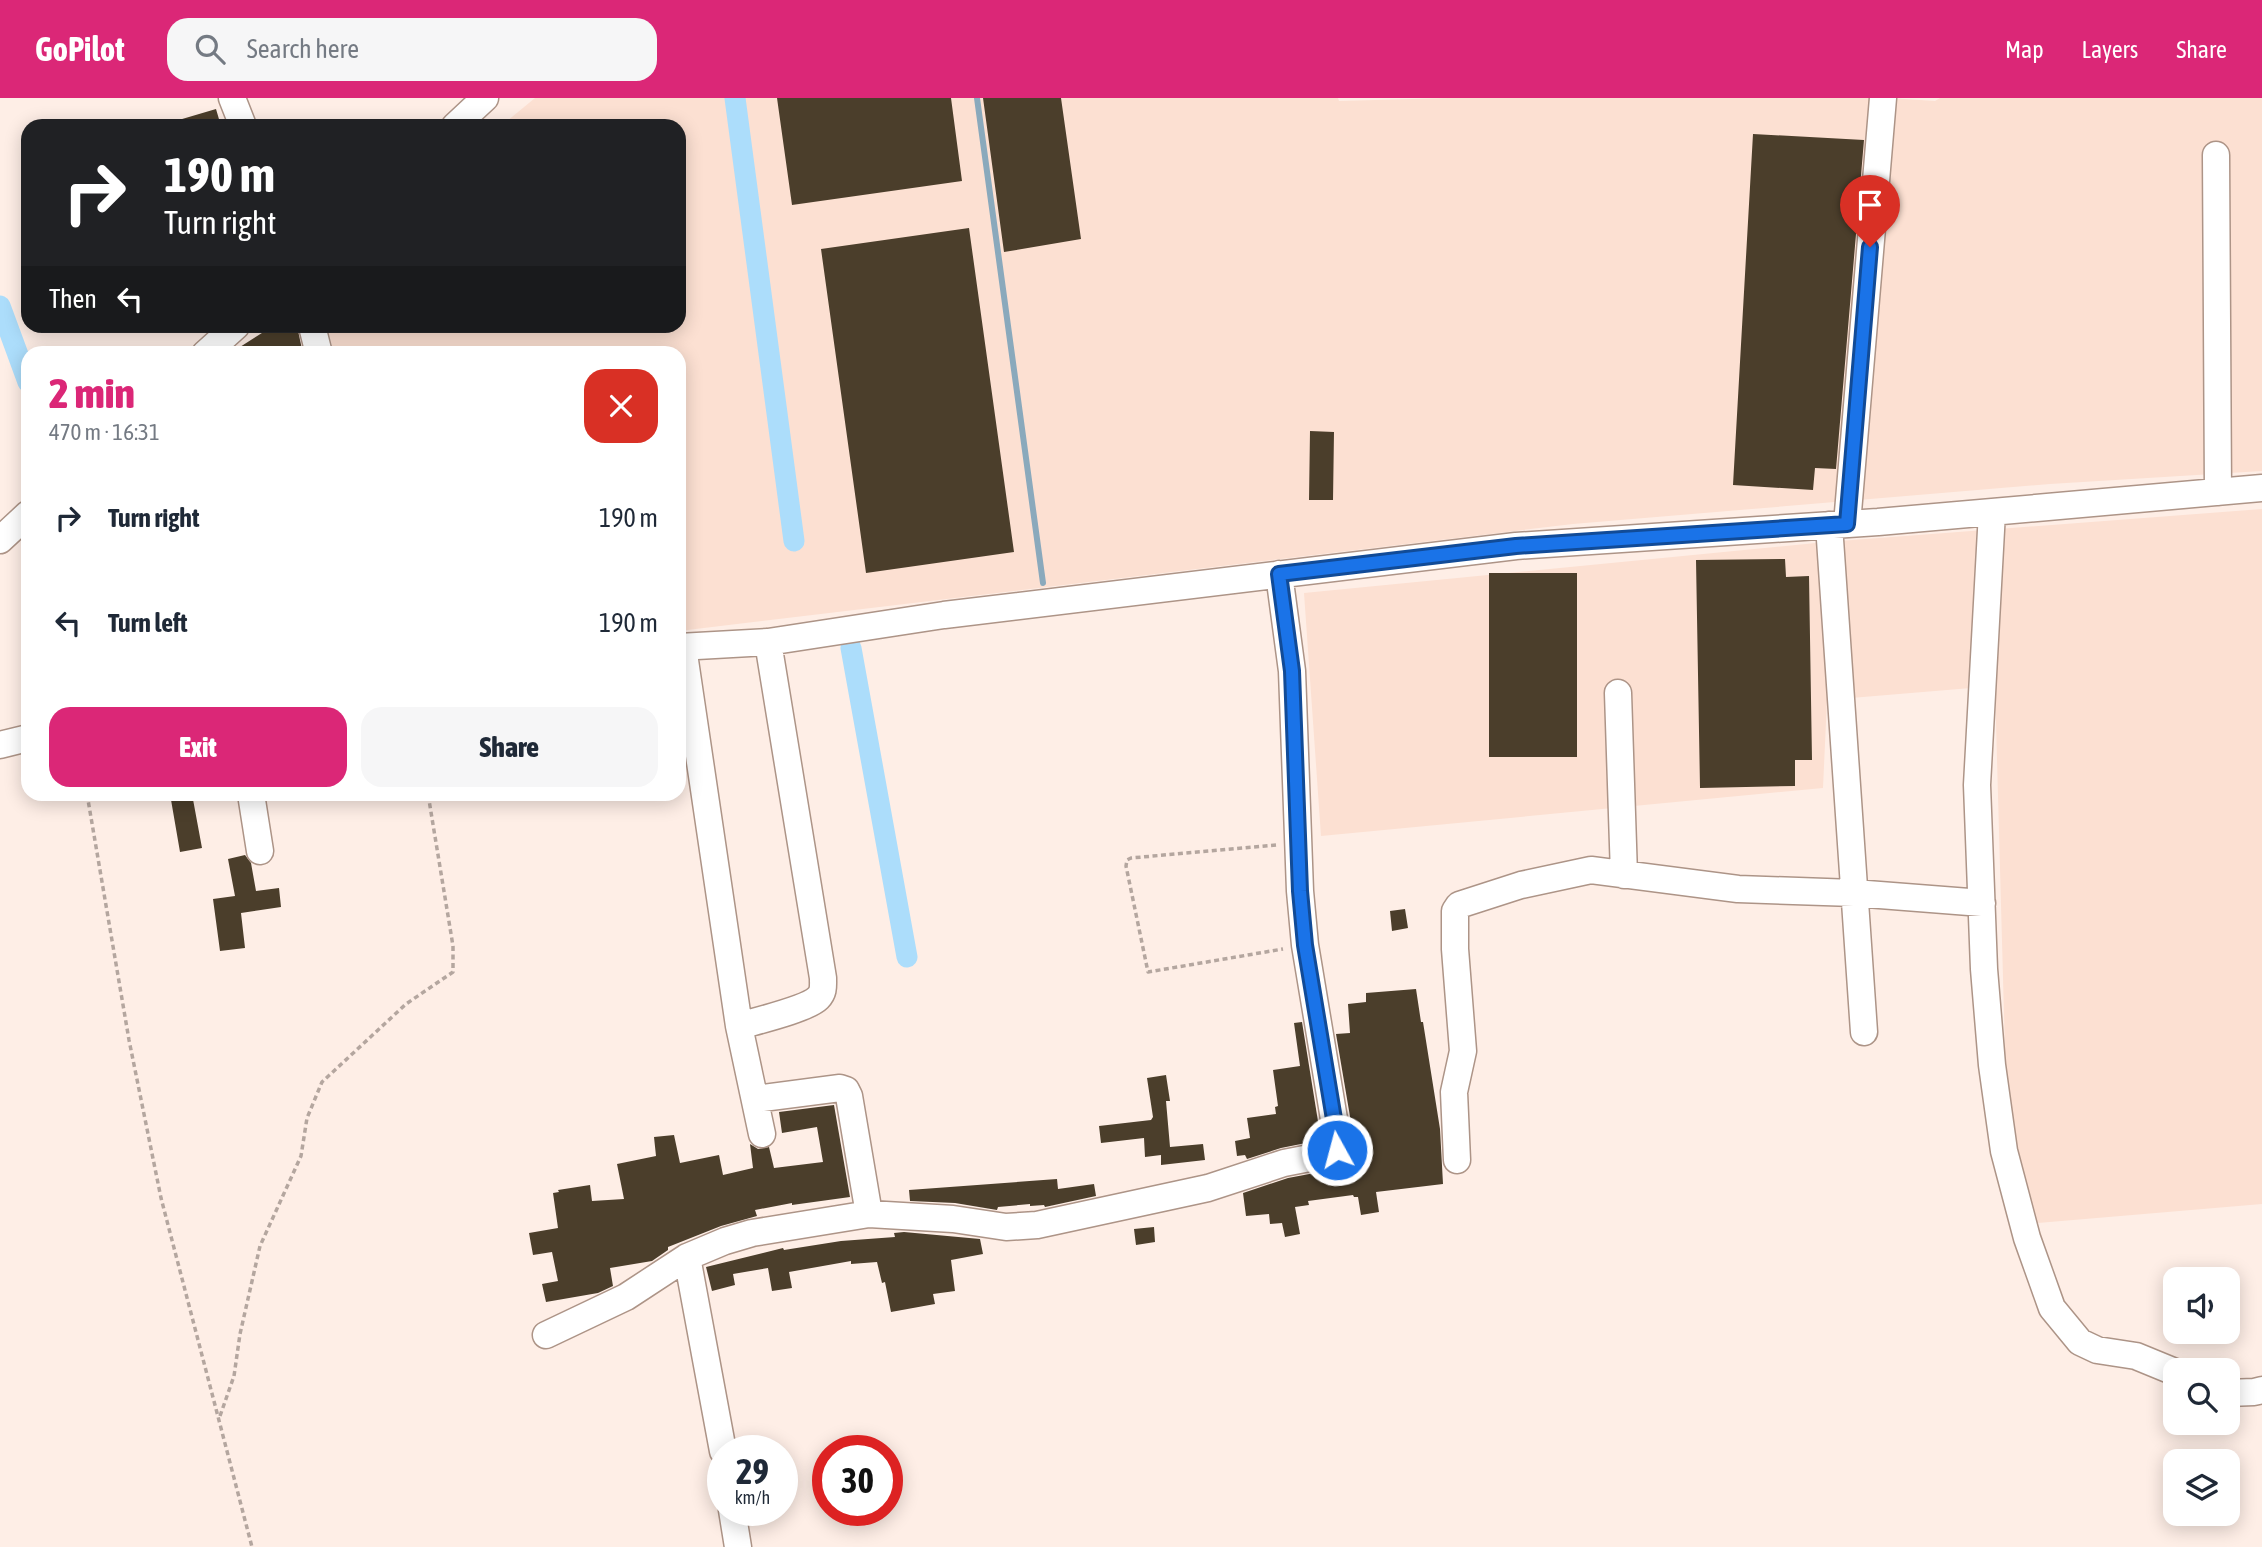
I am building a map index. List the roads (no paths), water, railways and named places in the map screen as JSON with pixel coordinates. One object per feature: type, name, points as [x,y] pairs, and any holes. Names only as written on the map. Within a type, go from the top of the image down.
[{"type":"street","points":[[232,98],[240,119]]},
{"type":"street","points":[[1864,1032],[1854,893],[1838,525],[1883,98]]},
{"type":"street","points":[[462,119],[481,100]]},
{"type":"street","points":[[2216,155],[2218,492]]},
{"type":"street","points":[[214,346],[228,333]]},
{"type":"street","points":[[686,647],[768,642],[944,615],[1516,546],[1838,525],[2262,488]]},
{"type":"street","points":[[1992,512],[1977,785],[1984,969],[1992,1065],[2004,1151],[2027,1238],[2052,1308],[2080,1342],[2097,1350],[2136,1356],[2163,1367]]},
{"type":"street","points":[[0,540],[21,520]]},
{"type":"street","points":[[546,1335],[626,1297],[687,1257],[752,1233],[869,1214],[1006,1227],[1037,1225],[1208,1188],[1284,1163],[1330,1154],[1337,1150],[1305,945],[1300,891],[1292,671],[1279,574]]},
{"type":"street","points":[[738,1026],[802,1006],[816,1000],[823,990],[768,642]]},
{"type":"street","points":[[686,680],[738,1026],[762,1134]]},
{"type":"street","points":[[1618,693],[1624,875]]},
{"type":"street","points":[[0,745],[21,740]]},
{"type":"street","points":[[252,801],[260,851]]},
{"type":"street","points":[[1457,1160],[1454,1092],[1463,1051],[1455,949],[1455,911],[1458,905],[1521,885],[1591,870],[1738,889],[1854,893],[1982,903]]},
{"type":"street","points":[[755,1099],[840,1088],[846,1090],[869,1214]]},
{"type":"street","points":[[687,1257],[720,1435]]},
{"type":"street","points":[[2240,1393],[2262,1390]]},
{"type":"street","points":[[735,1526],[738,1547]]},
{"type":"waterway","points":[[735,98],[794,541]]},
{"type":"waterway","points":[[977,98],[1043,583]]},
{"type":"waterway","points":[[0,306],[21,363]]},
{"type":"waterway","points":[[851,648],[907,957]]}]
